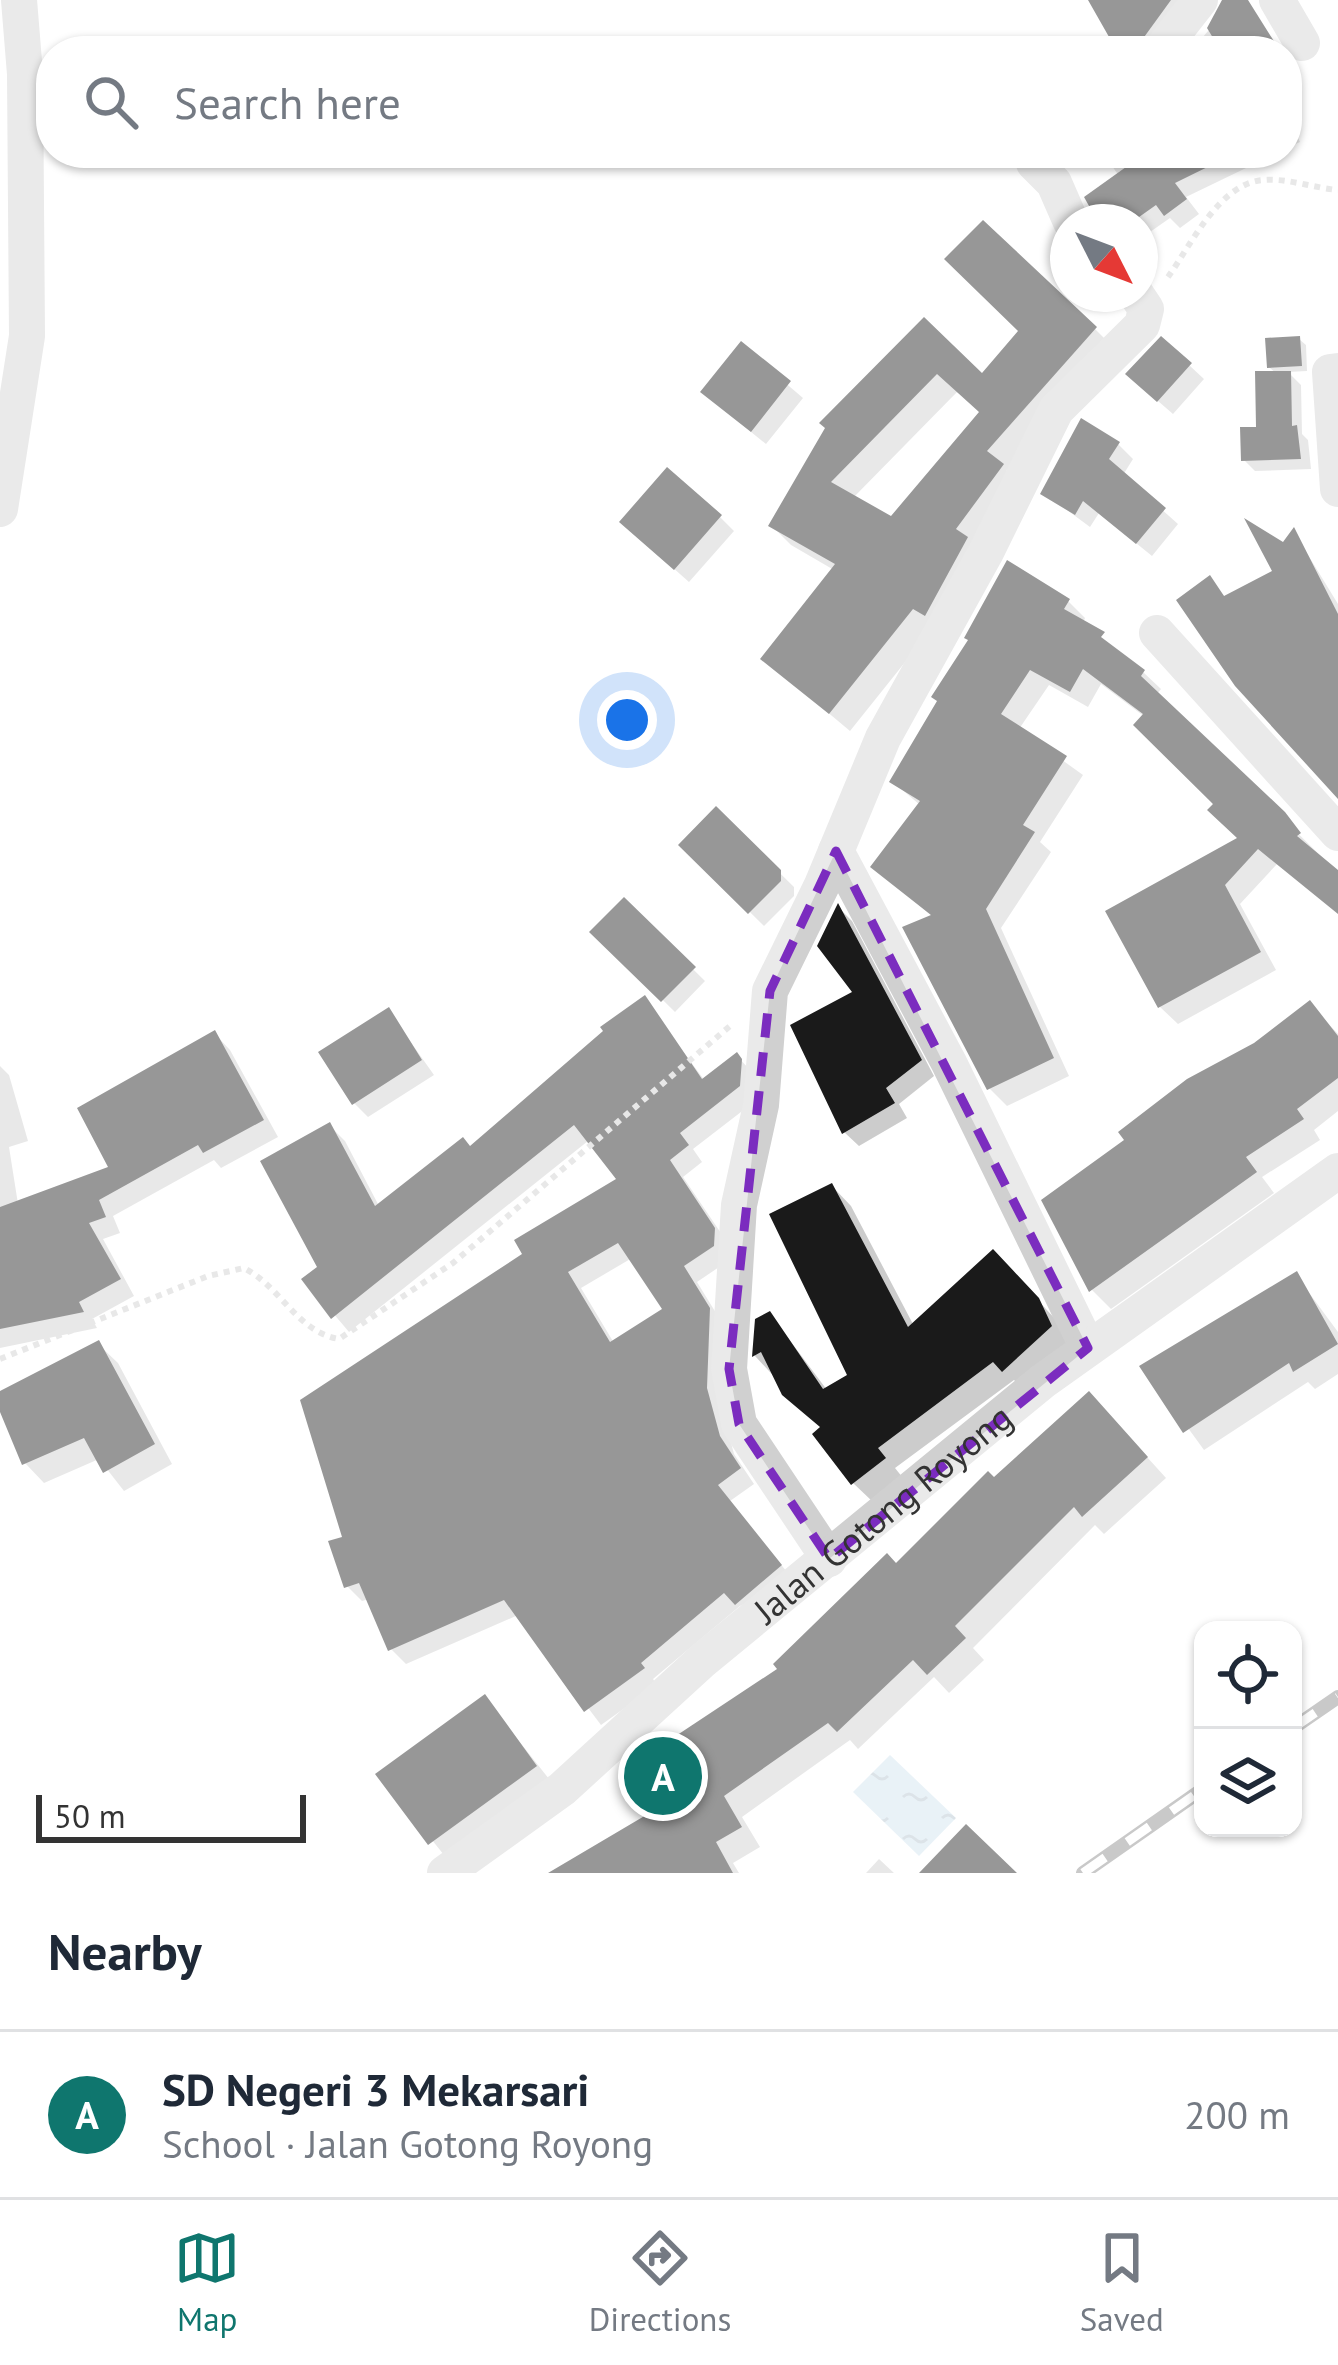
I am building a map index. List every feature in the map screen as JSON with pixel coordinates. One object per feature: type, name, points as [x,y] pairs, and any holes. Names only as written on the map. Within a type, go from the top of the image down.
[{"type":"street","points":[[0,508],[27,336],[25,74],[19,0]]},
{"type":"street","points":[[1172,36],[1200,0]]},
{"type":"street","points":[[1276,0],[1297,36]]},
{"type":"street","points":[[1039,168],[1054,183],[1063,204]]},
{"type":"street","points":[[829,1559],[739,1424],[729,1369],[740,1205],[761,1105],[770,991],[883,738],[986,551],[1056,410],[1142,325],[1141,312]]},
{"type":"street","points":[[1334,371],[1338,489]]},
{"type":"street","points":[[1157,633],[1338,832]]},
{"type":"street","points":[[836,851],[950,1064],[1088,1348]]},
{"type":"street","name":"Jalan Gotong Royong","points":[[445,1873],[562,1789],[703,1660],[1088,1348],[1338,1172]]},
{"type":"path","points":[[1158,281],[1219,205],[1245,182],[1269,179],[1338,190]]},
{"type":"path","points":[[0,1359],[208,1276],[244,1268],[271,1286],[318,1335],[339,1339],[453,1262],[616,1128],[770,991]]},
{"type":"highlighted area","points":[[836,851],[1088,1348],[829,1559],[739,1424],[729,1369],[770,991]]},
{"type":"water","points":[[890,1755],[956,1818],[919,1856],[853,1792]]},
{"type":"building","points":[[1088,0],[1171,0],[1145,36],[1108,36]]},
{"type":"building","points":[[1222,0],[1248,0],[1271,36],[1212,36],[1207,28]]},
{"type":"building","points":[[1125,168],[1206,168],[1175,183],[1187,199],[1164,216],[1158,204],[1088,204],[1084,197]]},
{"type":"building","points":[[983,220],[1050,283],[1050,312],[1081,312],[1097,327],[987,451],[1004,464],[956,529],[968,537],[925,616],[913,609],[829,714],[760,659],[835,564],[768,526],[825,428],[819,423],[924,317],[982,373],[1018,331],[944,259]],"holes":[[[937,374],[979,412],[891,516],[831,482]]]},
{"type":"building","points":[[1161,336],[1192,363],[1157,402],[1125,374]]},
{"type":"building","points":[[1300,336],[1302,366],[1267,368],[1265,338]]},
{"type":"building","points":[[741,341],[791,381],[751,432],[700,392]]},
{"type":"building","points":[[1255,371],[1291,371],[1292,426],[1297,425],[1301,459],[1241,461],[1240,427],[1256,427]]},
{"type":"building","points":[[1081,418],[1120,442],[1109,459],[1166,508],[1136,544],[1083,501],[1075,515],[1040,494]]},
{"type":"building","points":[[667,467],[722,515],[674,570],[619,522]]},
{"type":"building","points":[[1244,518],[1283,542],[1294,527],[1338,614],[1338,799],[1235,686],[1176,600],[1210,575],[1224,596],[1272,571]]},
{"type":"building","points":[[1007,560],[1070,599],[1064,609],[1105,632],[1101,637],[1145,670],[1141,676],[1285,812],[1301,833],[1297,836],[1338,870],[1338,914],[1258,849],[1225,885],[1261,952],[1158,1008],[1105,911],[1237,838],[1207,810],[1213,804],[1133,725],[1143,714],[1083,669],[1070,692],[1030,670],[1001,714],[1067,756],[1023,825],[1035,832],[986,909],[1054,1058],[987,1090],[902,927],[931,915],[870,867],[920,801],[889,782],[937,701],[931,697],[968,640],[964,638]]},
{"type":"building","points":[[716,806],[781,870],[781,881],[748,914],[678,845]]},
{"type":"building","points":[[624,897],[696,967],[661,1002],[589,932]]},
{"type":"building","points":[[838,903],[922,1060],[886,1088],[895,1103],[842,1134],[790,1025],[852,992],[817,946]]},
{"type":"building","points":[[645,995],[702,1079],[737,1052],[742,1059],[740,1086],[680,1133],[689,1145],[670,1160],[715,1228],[714,1246],[684,1266],[710,1308],[707,1388],[720,1436],[741,1468],[718,1485],[782,1565],[735,1605],[724,1593],[641,1663],[645,1668],[584,1712],[504,1600],[388,1651],[359,1583],[344,1588],[328,1541],[342,1537],[300,1400],[522,1254],[514,1240],[616,1179],[574,1125],[331,1319],[301,1279],[317,1267],[260,1161],[330,1122],[375,1206],[463,1137],[470,1146],[603,1031],[600,1027]],"holes":[[[618,1243],[662,1309],[610,1342],[568,1272]]]},
{"type":"building","points":[[1310,1000],[1338,1036],[1338,1078],[1297,1109],[1304,1119],[1246,1157],[1257,1172],[1089,1292],[1041,1200],[1124,1140],[1118,1132],[1187,1079],[1254,1043]]},
{"type":"building","points":[[389,1007],[422,1060],[352,1105],[318,1052]]},
{"type":"building","points":[[215,1030],[264,1120],[203,1153],[198,1145],[99,1200],[106,1217],[89,1223],[121,1279],[79,1302],[84,1312],[0,1329],[0,1207],[108,1167],[77,1108]]},
{"type":"building","points":[[832,1183],[908,1327],[993,1249],[1039,1298],[1052,1326],[1002,1372],[993,1362],[878,1448],[886,1458],[851,1485],[812,1434],[820,1427],[782,1395],[761,1352],[752,1357],[755,1319],[770,1311],[823,1389],[847,1375],[769,1214]]},
{"type":"building","points":[[1297,1271],[1338,1344],[1293,1372],[1289,1363],[1183,1433],[1139,1366]]},
{"type":"building","points":[[99,1340],[155,1444],[103,1473],[84,1438],[22,1465],[0,1412],[0,1391]]},
{"type":"building","points":[[1089,1391],[1148,1457],[1082,1517],[1074,1507],[955,1626],[966,1638],[927,1675],[913,1660],[837,1732],[828,1723],[724,1796],[742,1827],[716,1842],[733,1873],[548,1873],[658,1808],[632,1765],[777,1669],[773,1664],[887,1553],[896,1563],[988,1471],[994,1477]]},
{"type":"building","points":[[485,1694],[537,1766],[428,1845],[375,1774]]},
{"type":"building","points":[[966,1824],[1017,1873],[919,1873]]},
{"type":"railway","points":[[1302,1722],[1338,1697]]},
{"type":"railway","points":[[1083,1873],[1194,1795]]},
{"type":"place","name":"SD Negeri 3 Mekarsari","points":[[663,1776]]}]
